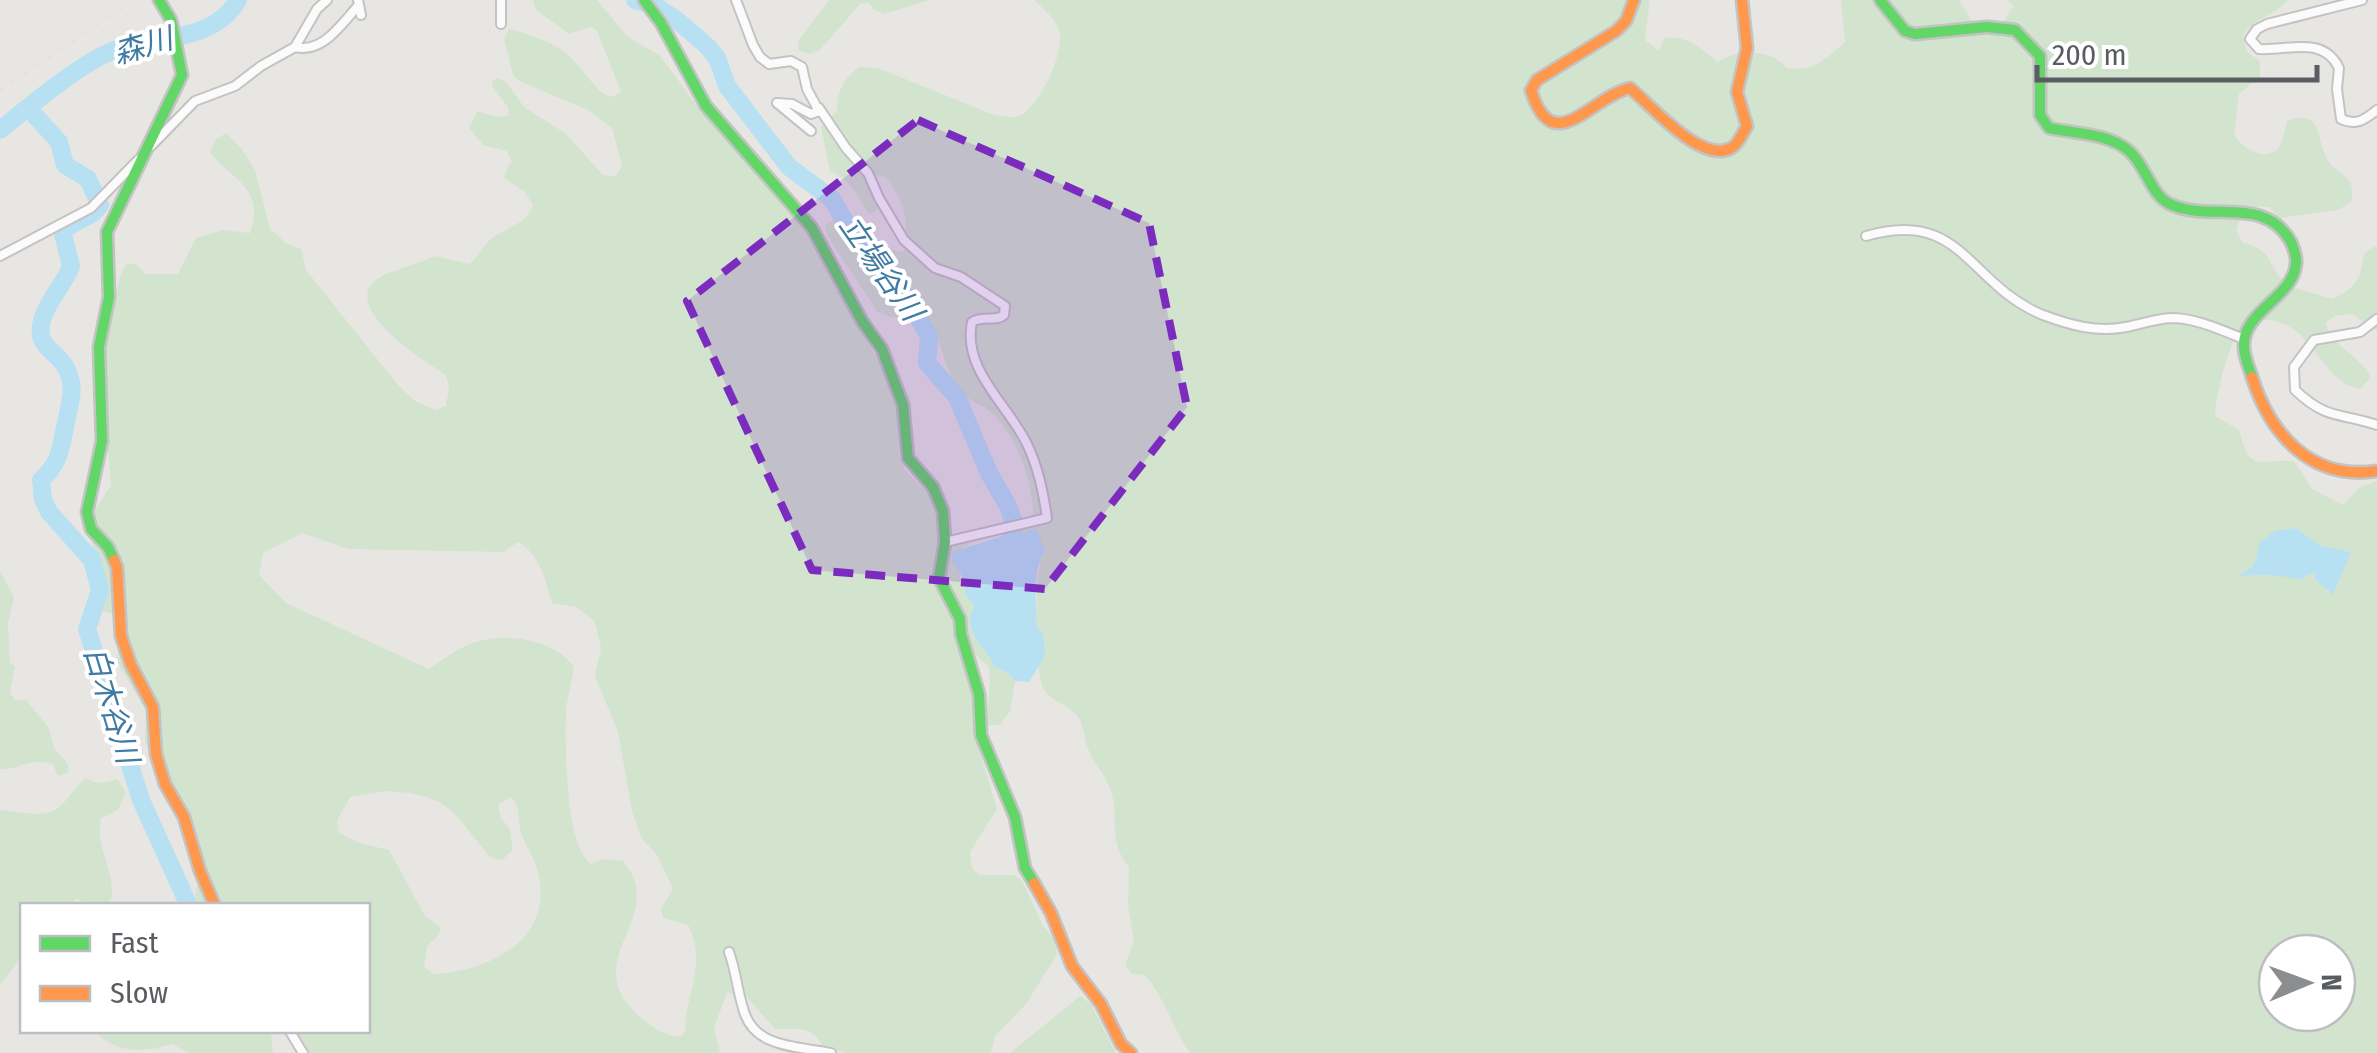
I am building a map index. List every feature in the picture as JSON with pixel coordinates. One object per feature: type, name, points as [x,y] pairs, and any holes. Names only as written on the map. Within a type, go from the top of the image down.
[{"type":"street","points":[[159,0],[174,31],[182,75],[107,232],[109,296],[99,346],[102,442],[88,512],[91,528],[108,546],[118,567],[121,636],[153,707],[156,754],[165,784],[184,816],[214,903]]},
{"type":"street","points":[[0,256],[91,208],[195,101],[235,86],[295,47],[317,9],[327,0]]},
{"type":"street","points":[[501,0],[501,24]]},
{"type":"street","points":[[644,0],[706,106],[812,228],[862,321],[882,349],[903,404],[908,458],[939,498],[945,542],[940,578],[960,619],[979,694],[981,735],[1015,817],[1025,868],[1052,912],[1072,966],[1101,1004],[1121,1044],[1131,1053]]},
{"type":"street","points":[[736,0],[760,57],[769,64],[797,62],[802,67],[811,97],[868,172],[904,240],[935,268],[961,278],[1005,306],[1000,318],[972,322],[973,349],[992,392],[1026,442],[1038,473],[1047,518],[945,542]]},
{"type":"street","points":[[1634,0],[1626,21],[1616,32],[1537,80],[1531,90],[1534,107],[1542,118],[1554,124],[1567,122],[1630,88],[1646,98],[1698,148],[1719,152],[1736,144],[1747,126],[1737,84],[1747,51],[1740,22],[1742,0]]},
{"type":"street","points":[[1880,0],[1905,31],[1915,34],[2007,26],[2016,30],[2040,56],[2040,115],[2049,128],[2095,134],[2123,146],[2138,160],[2163,200],[2171,205],[2249,213],[2277,224],[2296,254],[2296,273],[2254,321],[2244,339],[2245,356],[2261,408],[2290,448],[2304,456],[2354,473],[2377,470]]},
{"type":"street","points":[[2362,0],[2276,21],[2256,29],[2250,40],[2259,48],[2298,46],[2324,51],[2340,68],[2337,90],[2341,119],[2351,124],[2361,122],[2377,110]]},
{"type":"street","points":[[295,47],[310,48],[324,42],[359,7]]},
{"type":"street","points":[[811,131],[777,103],[792,104],[811,114],[818,108]]},
{"type":"street","points":[[1866,236],[1888,230],[1934,233],[1952,243],[1981,274],[2010,296],[2065,323],[2122,328],[2170,318],[2244,339]]},
{"type":"street","points":[[2377,319],[2360,332],[2314,340],[2294,367],[2295,390],[2312,407],[2333,417],[2377,425]]},
{"type":"street","points":[[729,952],[745,1015],[761,1036],[790,1047],[831,1053]]},
{"type":"highlighted area","points":[[918,120],[1149,223],[1187,407],[1045,589],[812,570],[687,301]]},
{"type":"green space","points":[[533,0],[597,0],[627,36],[660,56],[702,112],[805,232],[886,374],[898,418],[899,457],[940,513],[941,544],[963,533],[969,540],[968,546],[963,547],[960,576],[974,604],[973,635],[991,655],[995,667],[1015,681],[1010,711],[1000,725],[988,725],[988,666],[971,651],[964,658],[974,694],[978,746],[997,809],[970,852],[972,868],[979,875],[1014,875],[1022,880],[1043,926],[1055,940],[1057,955],[1026,1004],[995,1036],[991,1053],[845,1053],[823,1047],[809,1031],[775,1029],[744,994],[727,993],[714,1028],[720,1053],[298,1053],[291,1033],[370,1033],[370,903],[195,903],[196,888],[205,875],[194,835],[145,743],[146,711],[117,662],[119,644],[127,627],[123,617],[99,610],[100,566],[92,543],[94,512],[111,485],[106,427],[106,326],[122,271],[127,263],[137,265],[146,274],[178,274],[196,238],[223,230],[250,233],[254,217],[250,194],[210,152],[215,140],[226,133],[255,170],[270,229],[286,243],[301,249],[306,270],[398,385],[415,401],[435,410],[446,406],[446,375],[390,334],[369,305],[368,292],[382,276],[434,256],[470,264],[493,237],[529,213],[533,205],[524,191],[504,178],[512,162],[507,151],[483,145],[469,128],[477,111],[497,117],[509,115],[508,107],[492,86],[493,80],[499,78],[507,83],[524,107],[565,133],[603,175],[616,176],[622,166],[612,128],[588,110],[513,75],[504,39],[509,29],[562,50],[602,93],[611,97],[621,92],[597,31],[591,27],[569,34],[535,9]],"holes":[[[302,533],[348,549],[503,552],[518,542],[537,561],[552,603],[576,607],[595,622],[601,648],[595,676],[618,732],[632,812],[642,839],[657,855],[673,889],[661,909],[663,918],[688,925],[694,939],[696,966],[681,1036],[664,1033],[640,1017],[622,996],[616,976],[618,957],[637,901],[635,882],[623,861],[604,859],[591,864],[582,854],[576,837],[568,793],[566,747],[574,667],[552,648],[507,638],[463,647],[429,669],[286,603],[259,575],[263,553]],[[386,791],[408,793],[448,808],[491,858],[502,860],[513,850],[510,829],[501,818],[498,805],[511,797],[514,801],[521,833],[536,864],[541,893],[528,932],[497,958],[433,974],[424,967],[427,946],[441,928],[425,916],[389,850],[339,833],[337,821],[350,797]]]},
{"type":"green space","points":[[829,0],[930,0],[884,14],[869,3],[860,4],[820,50],[811,54],[799,51],[798,41]]},
{"type":"green space","points":[[1034,0],[1650,0],[1645,40],[1659,51],[1665,38],[1673,38],[1693,44],[1718,62],[1735,54],[1754,53],[1773,57],[1787,68],[1796,69],[1819,63],[1845,42],[1841,0],[1959,0],[1986,35],[1998,31],[2013,6],[2007,0],[2288,0],[2243,36],[2247,52],[2260,61],[2260,76],[2239,94],[2234,135],[2248,149],[2268,154],[2279,147],[2287,121],[2312,121],[2330,164],[2349,180],[2351,202],[2338,210],[2279,218],[2269,207],[2245,207],[2236,230],[2243,243],[2266,255],[2281,279],[2332,299],[2353,285],[2364,255],[2377,246],[2377,331],[2352,314],[2334,316],[2326,323],[2334,338],[2371,377],[2360,389],[2348,385],[2293,329],[2273,321],[2248,319],[2230,349],[2215,416],[2239,430],[2251,458],[2262,462],[2294,461],[2312,489],[2343,505],[2359,488],[2377,481],[2377,1053],[1190,1053],[1152,984],[1145,975],[1132,974],[1125,966],[1134,940],[1128,907],[1129,867],[1118,847],[1112,796],[1089,751],[1078,717],[1043,688],[1036,618],[1038,576],[1045,550],[1030,537],[997,534],[999,526],[1033,514],[1030,487],[1016,447],[993,414],[965,396],[956,384],[928,322],[890,317],[877,311],[828,237],[825,225],[834,219],[904,252],[904,212],[885,177],[877,175],[870,183],[878,205],[869,214],[849,184],[830,171],[821,127],[837,111],[840,92],[849,76],[859,67],[878,68],[992,114],[1019,116],[1030,108],[1044,87],[1055,62],[1060,39],[1052,18]]},
{"type":"green space","points":[[0,571],[14,597],[8,623],[10,662],[15,667],[10,693],[15,700],[26,700],[49,728],[54,748],[68,764],[69,772],[58,776],[53,765],[44,762],[0,769]]},
{"type":"green space","points":[[86,778],[101,783],[117,779],[126,792],[118,810],[101,818],[100,836],[111,878],[111,899],[107,903],[76,899],[72,903],[20,903],[20,959],[0,985],[0,810],[38,814],[61,805]]},
{"type":"green space","points":[[1080,996],[1091,1004],[1116,1053],[1010,1053]]},
{"type":"green space","points":[[96,1033],[271,1033],[273,1053],[189,1053],[172,1044],[130,1049]]},
{"type":"water","points":[[2296,528],[2321,546],[2351,552],[2333,595],[2314,578],[2316,574],[2307,574],[2302,580],[2238,576],[2254,563],[2259,543],[2275,531]]},
{"type":"water","points":[[1037,530],[1045,551],[1036,577],[1036,599],[1037,628],[1043,633],[1045,656],[1029,682],[1015,681],[994,667],[976,639],[970,621],[974,604],[965,595],[966,583],[952,560],[953,552]]},
{"type":"waterway","name":"森川","points":[[0,130],[98,58],[126,47],[197,32],[213,25],[238,0]]},
{"type":"waterway","name":"立場谷川","points":[[635,0],[654,5],[707,46],[717,58],[727,86],[789,167],[832,199],[850,230],[906,296],[929,337],[927,363],[957,397],[989,473],[1008,506],[1014,523],[1008,558]]},
{"type":"waterway","name":"白木谷川","points":[[29,109],[59,142],[65,165],[88,179],[100,205],[62,230],[71,266],[41,326],[42,340],[62,362],[72,392],[60,452],[41,480],[43,499],[49,512],[92,560],[100,590],[87,629],[141,800],[188,903]]},
{"type":"railway","points":[[0,90],[134,0]]},
{"type":"traffic: fast","points":[[114,560],[91,529],[87,512],[102,441],[99,347],[109,297],[107,232],[182,75],[171,20],[159,0]]},
{"type":"traffic: fast","points":[[644,0],[661,23],[706,106],[812,228],[862,321],[882,349],[903,405],[908,458],[933,487],[943,511],[945,542],[939,578],[960,619],[979,694],[981,735],[1015,817],[1025,868],[1034,883]]},
{"type":"traffic: fast","points":[[1880,0],[1905,31],[1915,34],[1987,27],[2015,30],[2040,56],[2040,115],[2049,128],[2102,137],[2121,145],[2135,157],[2159,195],[2172,205],[2188,210],[2252,214],[2280,228],[2291,242],[2296,264],[2286,286],[2246,334],[2244,351],[2252,377]]},
{"type":"traffic: slow","points":[[1634,0],[1626,21],[1616,31],[1537,80],[1531,90],[1540,111],[1550,121],[1561,123],[1630,88],[1679,132],[1708,149],[1722,151],[1734,146],[1747,126],[1737,92],[1747,48],[1742,0]]},
{"type":"traffic: slow","points":[[2252,377],[2270,417],[2296,449],[2332,469],[2377,471]]},
{"type":"traffic: slow","points":[[114,560],[121,636],[153,707],[156,754],[165,784],[184,817],[214,903]]},
{"type":"traffic: slow","points":[[1034,883],[1072,966],[1101,1004],[1121,1044],[1131,1053]]}]
